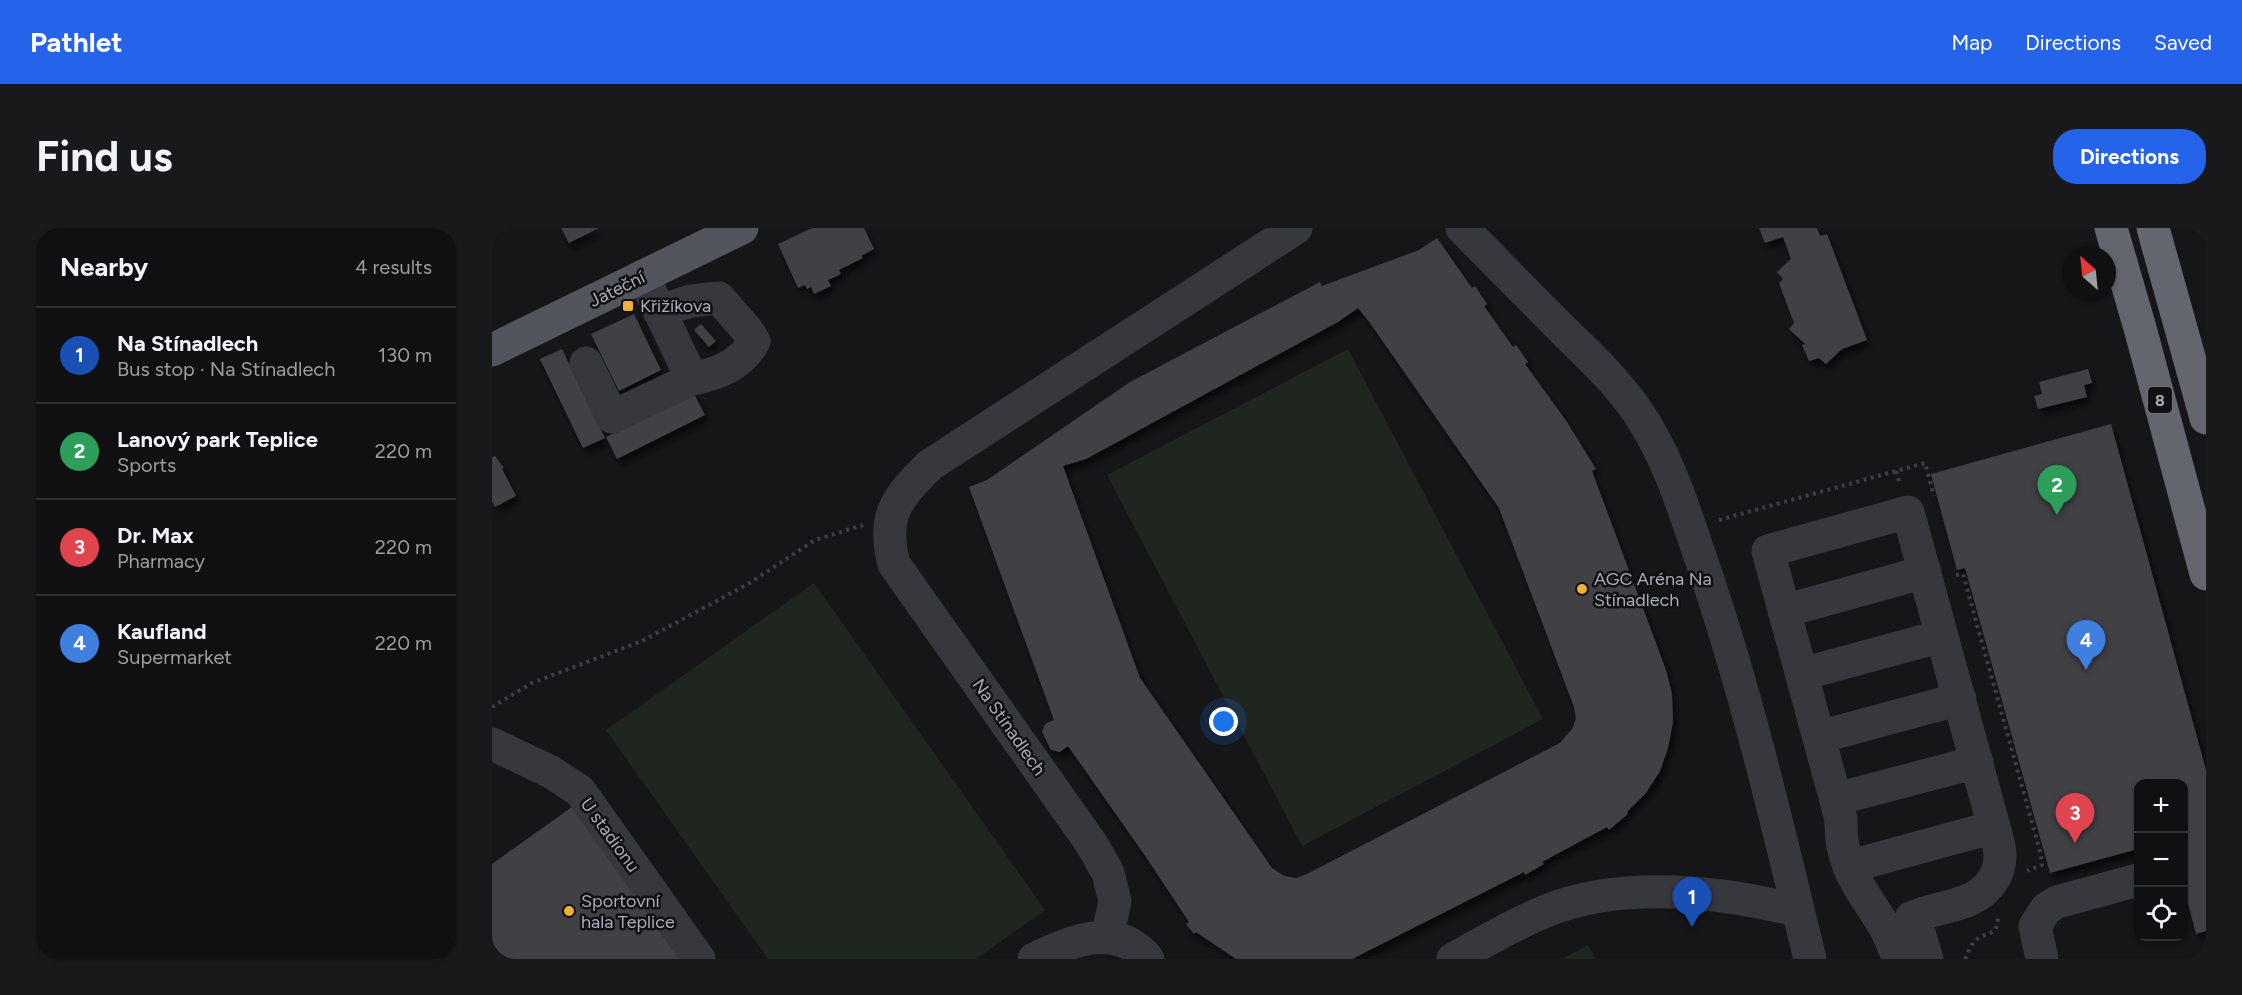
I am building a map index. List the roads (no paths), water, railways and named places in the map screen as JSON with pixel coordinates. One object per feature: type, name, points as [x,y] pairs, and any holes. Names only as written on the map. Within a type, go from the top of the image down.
[{"type":"highway","name":"8","points":[[2111,228],[2206,574]]},
{"type":"highway","name":"8","points":[[2153,228],[2206,418]]},
{"type":"main road","name":"Jateční","points":[[492,350],[742,228]]},
{"type":"street","name":"Na Stínadlech","points":[[1107,938],[1115,901],[1108,873],[1091,843],[894,564],[888,543],[890,521],[901,494],[930,465],[1296,228]]},
{"type":"street","points":[[1462,228],[1623,392],[1649,430],[1662,455],[1677,488],[1730,644],[1810,959]]},
{"type":"street","points":[[642,276],[692,379]]},
{"type":"street","points":[[586,363],[612,417],[692,379],[714,375],[748,353],[754,341],[719,298],[691,301],[659,311]]},
{"type":"street","points":[[1911,918],[1920,913],[1972,900],[1985,892],[1999,869],[2000,845],[1908,512],[1768,551],[1839,809],[1862,863],[1877,885],[1911,918],[1918,929],[1927,959]]},
{"type":"street","points":[[1784,611],[1925,572]]},
{"type":"street","points":[[1802,674],[1942,636]]},
{"type":"street","points":[[1819,737],[1960,699]]},
{"type":"street","name":"U stadionu","points":[[492,744],[551,772],[580,791],[699,959]]},
{"type":"street","points":[[1839,809],[1977,762]]},
{"type":"street","points":[[1839,809],[1841,838],[1851,873],[1884,925],[1898,959]]},
{"type":"street","points":[[1862,863],[1994,827]]},
{"type":"street","points":[[2042,959],[2035,926],[2046,909],[2057,903],[2134,881]]},
{"type":"street","points":[[1453,959],[1538,914],[1588,898],[1643,892],[1684,893],[1722,896],[1798,910]]},
{"type":"street","points":[[1034,959],[1067,943],[1089,937],[1125,942],[1139,949],[1148,959]]},
{"type":"place","name":"Křižíkova","points":[[628,306]]},
{"type":"place","name":"Lanový park Teplice","points":[[2057,515]]},
{"type":"place","name":"AGC Aréna Na Stínadlech","points":[[1582,589]]},
{"type":"place","name":"Kaufland","points":[[2086,670]]},
{"type":"place","name":"Dr. Max","points":[[2075,843]]},
{"type":"place","name":"Sportovní hala Teplice","points":[[569,911]]},
{"type":"place","name":"Na Stínadlech","points":[[1692,927]]}]
